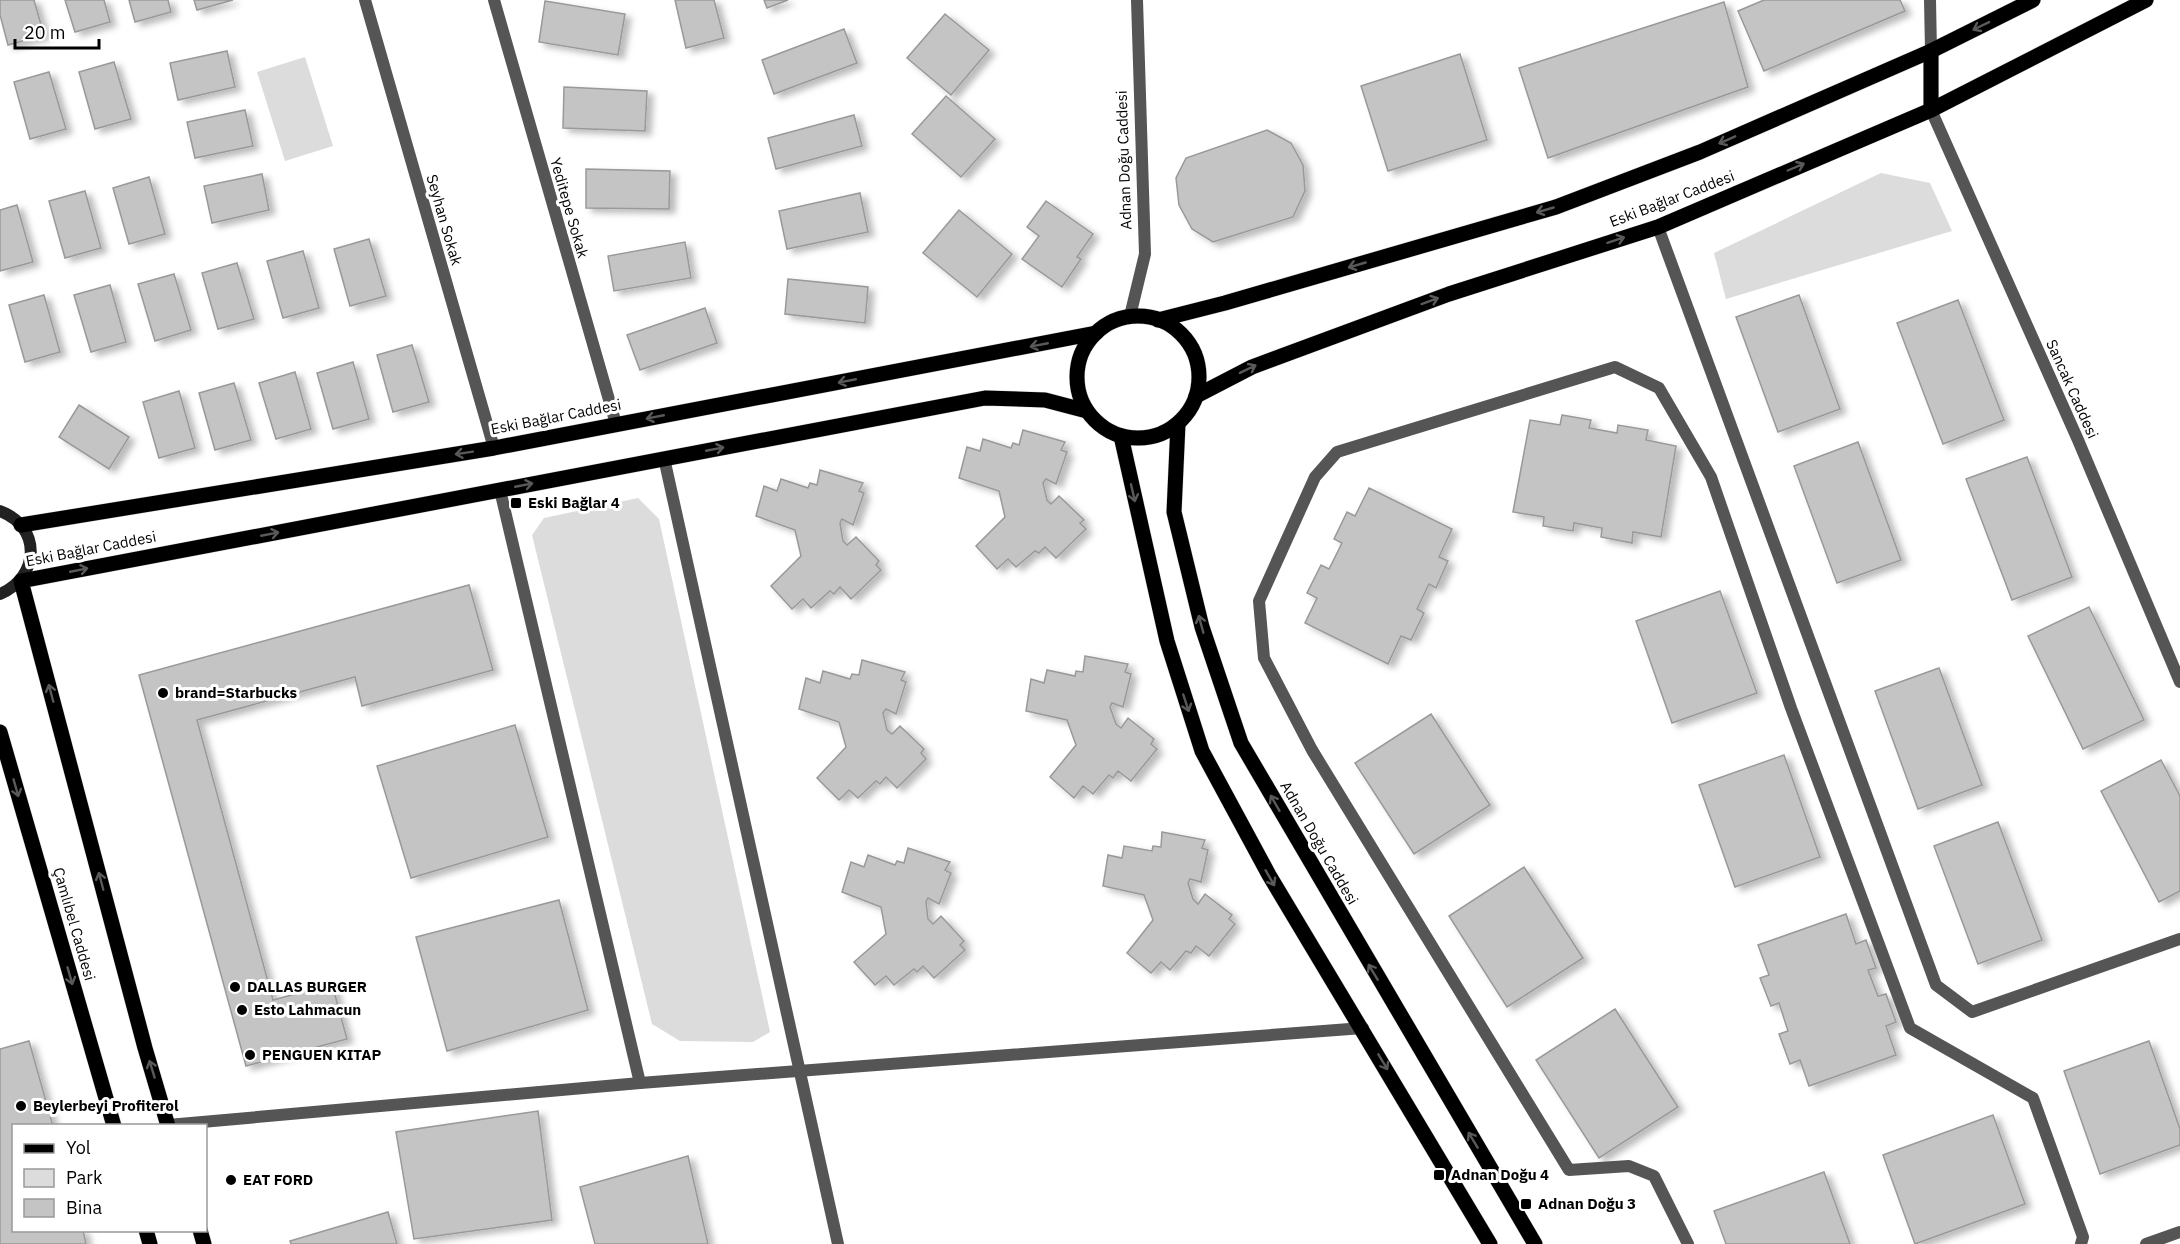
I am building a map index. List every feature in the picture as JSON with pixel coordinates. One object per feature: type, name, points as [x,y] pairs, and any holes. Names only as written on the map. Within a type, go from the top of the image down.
[{"type":"main road","points":[[1158,320],[1184,337],[1193,350],[1198,365],[1196,396],[1189,412],[1178,424],[1160,435],[1141,439],[1121,436],[1102,427],[1087,411],[1079,392],[1077,371],[1083,350],[1096,333],[1112,322],[1130,316],[1158,320],[1226,303],[1556,207],[1700,152],[1931,51],[2033,0]]},
{"type":"main road","name":"Eski Bağlar Caddesi","points":[[1196,396],[1252,367],[1449,294],[1658,226],[1931,110],[2146,0]]},
{"type":"main road","points":[[1931,51],[1931,110]]},
{"type":"main road","name":"Eski Bağlar Caddesi","points":[[21,525],[494,448],[1096,333]]},
{"type":"main road","name":"Eski Bağlar Caddesi","points":[[21,581],[985,398],[1045,400],[1087,411]]},
{"type":"main road","name":"Adnan Doğu Caddesi","points":[[1178,424],[1174,512],[1202,627],[1241,744],[1535,1244]]},
{"type":"main road","points":[[1121,436],[1167,641],[1202,751],[1269,875],[1363,1028],[1490,1244]]},
{"type":"main road","points":[[0,511],[10,515],[21,525],[29,538],[31,553],[29,568],[21,581],[0,594]]},
{"type":"main road","points":[[21,581],[145,1048],[168,1124]]},
{"type":"main road","name":"Çamlıbel Caddesi","points":[[0,732],[114,1124]]},
{"type":"street","name":"Seyhan Sokak","points":[[365,0],[494,448]]},
{"type":"street","name":"Yeditepe Sokak","points":[[494,0],[616,424]]},
{"type":"street","name":"Adnan Doğu Caddesi","points":[[1130,316],[1145,254],[1137,0]]},
{"type":"street","points":[[1930,0],[1931,51]]},
{"type":"street","name":"Sancak Caddesi","points":[[1931,110],[2078,440],[2180,682]]},
{"type":"street","points":[[1658,226],[1936,985],[1972,1012],[2180,939]]},
{"type":"street","points":[[1688,1244],[1654,1176],[1629,1166],[1569,1170],[1312,750],[1264,658],[1259,601],[1315,477],[1337,452],[1615,367],[1659,388],[1711,477],[1791,708],[1910,1028],[2033,1098],[2085,1242]]},
{"type":"street","points":[[664,458],[838,1244]]},
{"type":"street","points":[[500,490],[640,1083]]},
{"type":"street","points":[[179,1124],[640,1083],[1363,1028]]},
{"type":"street","points":[[2146,1244],[2180,1232]]},
{"type":"green space","points":[[305,57],[333,146],[285,161],[257,72]]},
{"type":"green space","points":[[1881,173],[1930,183],[1952,231],[1726,299],[1714,253]]},
{"type":"green space","points":[[638,498],[659,519],[770,1032],[753,1042],[680,1041],[652,1024],[532,535],[544,518]]},
{"type":"building","points":[[0,0],[34,0],[44,35],[8,45],[0,15]]},
{"type":"building","points":[[65,0],[104,0],[110,22],[75,32]]},
{"type":"building","points":[[129,0],[168,0],[171,12],[135,22]]},
{"type":"building","points":[[194,0],[233,0],[197,10]]},
{"type":"building","points":[[675,0],[714,0],[724,38],[686,48]]},
{"type":"building","points":[[764,0],[788,0],[767,8]]},
{"type":"building","points":[[1764,0],[1900,0],[1905,11],[1764,71],[1738,11]]},
{"type":"building","points":[[545,1],[625,14],[618,55],[539,42]]},
{"type":"building","points":[[1724,2],[1748,87],[1548,158],[1519,68]]},
{"type":"building","points":[[945,14],[989,50],[951,95],[907,58]]},
{"type":"building","points":[[844,29],[857,63],[774,94],[762,60]]},
{"type":"building","points":[[227,51],[235,87],[178,100],[170,63]]},
{"type":"building","points":[[1460,54],[1487,140],[1388,171],[1361,86]]},
{"type":"building","points":[[114,62],[131,119],[95,129],[79,72]]},
{"type":"building","points":[[49,72],[66,129],[30,139],[14,82]]},
{"type":"building","points":[[564,87],[647,91],[645,131],[563,128]]},
{"type":"building","points":[[946,96],[995,139],[961,177],[912,134]]},
{"type":"building","points":[[245,110],[253,146],[195,158],[187,122]]},
{"type":"building","points":[[854,115],[862,146],[776,169],[768,138]]},
{"type":"building","points":[[1267,130],[1291,143],[1303,165],[1305,191],[1293,217],[1213,242],[1192,229],[1179,205],[1176,178],[1186,158]]},
{"type":"building","points":[[586,169],[670,171],[669,209],[586,208]]},
{"type":"building","points":[[262,174],[269,210],[212,223],[204,186]]},
{"type":"building","points":[[149,177],[165,234],[129,244],[113,188]]},
{"type":"building","points":[[85,191],[101,248],[65,258],[49,201]]},
{"type":"building","points":[[860,193],[868,232],[787,249],[779,211]]},
{"type":"building","points":[[1046,201],[1093,234],[1077,257],[1081,259],[1062,287],[1022,259],[1039,236],[1027,227]]},
{"type":"building","points":[[17,205],[33,262],[0,271],[0,210]]},
{"type":"building","points":[[959,210],[1012,254],[977,297],[923,253]]},
{"type":"building","points":[[369,239],[386,296],[350,306],[334,249]]},
{"type":"building","points":[[685,242],[691,278],[614,291],[608,256]]},
{"type":"building","points":[[303,251],[319,308],[283,318],[267,261]]},
{"type":"building","points":[[237,263],[254,319],[218,329],[202,273]]},
{"type":"building","points":[[174,274],[191,330],[155,341],[138,284]]},
{"type":"building","points":[[788,279],[868,287],[865,323],[785,314]]},
{"type":"building","points":[[110,285],[126,342],[91,352],[74,295]]},
{"type":"building","points":[[44,295],[60,352],[25,362],[9,305]]},
{"type":"building","points":[[1799,295],[1840,409],[1778,432],[1736,317]]},
{"type":"building","points":[[1958,300],[2004,420],[1943,444],[1897,323]]},
{"type":"building","points":[[705,308],[717,343],[640,370],[627,335]]},
{"type":"building","points":[[412,345],[429,402],[393,412],[377,355]]},
{"type":"building","points":[[353,362],[369,419],[333,429],[317,373]]},
{"type":"building","points":[[295,372],[311,429],[276,439],[259,383]]},
{"type":"building","points":[[234,383],[251,440],[215,450],[199,393]]},
{"type":"building","points":[[179,391],[195,448],[159,458],[143,402]]},
{"type":"building","points":[[79,405],[129,437],[109,469],[59,437]]},
{"type":"building","points":[[1562,415],[1591,420],[1589,428],[1617,433],[1618,425],[1648,430],[1646,440],[1676,446],[1661,537],[1633,532],[1632,543],[1601,537],[1602,528],[1574,523],[1573,531],[1543,526],[1544,517],[1513,512],[1530,420],[1560,425]]},
{"type":"building","points":[[1023,430],[1065,442],[1061,450],[1067,452],[1056,484],[1046,479],[1043,483],[1047,500],[1051,504],[1059,496],[1084,520],[1080,523],[1086,529],[1056,558],[1045,547],[1039,553],[1035,551],[1016,567],[1008,559],[997,569],[976,546],[1005,517],[999,491],[959,478],[967,447],[980,451],[983,439],[1011,448],[1013,443],[1019,445]]},
{"type":"building","points":[[1858,442],[1901,560],[1837,583],[1794,466]]},
{"type":"building","points":[[2027,457],[2072,577],[2012,600],[1966,479]]},
{"type":"building","points":[[820,470],[863,483],[859,491],[864,493],[853,525],[842,519],[840,523],[843,541],[847,545],[856,537],[879,561],[876,565],[881,570],[851,599],[840,587],[834,594],[830,591],[811,608],[803,599],[792,609],[771,586],[801,556],[795,530],[756,516],[764,486],[777,491],[781,479],[808,488],[810,483],[817,485]]},
{"type":"building","points":[[1369,488],[1452,529],[1439,557],[1448,561],[1436,588],[1429,584],[1417,609],[1424,613],[1411,640],[1401,636],[1388,664],[1305,623],[1317,598],[1307,593],[1321,565],[1329,569],[1342,543],[1334,539],[1347,512],[1355,516]]},
{"type":"building","points":[[469,585],[493,670],[362,706],[355,677],[197,720],[273,1000],[332,984],[347,1039],[246,1066],[139,675]]},
{"type":"building","points":[[1720,591],[1757,693],[1672,723],[1636,621]]},
{"type":"building","points":[[2089,607],[2144,720],[2083,749],[2028,636]]},
{"type":"building","points":[[1085,656],[1128,664],[1125,672],[1131,674],[1123,707],[1112,703],[1110,707],[1116,724],[1121,728],[1128,718],[1154,739],[1151,744],[1157,749],[1131,781],[1118,771],[1113,778],[1109,775],[1093,794],[1083,786],[1074,798],[1050,777],[1076,745],[1067,720],[1026,711],[1031,679],[1044,683],[1047,670],[1075,676],[1076,671],[1083,672]]},
{"type":"building","points":[[862,660],[905,672],[901,680],[906,682],[896,714],[886,709],[883,713],[887,730],[892,734],[900,726],[924,749],[921,753],[926,759],[897,788],[886,777],[880,784],[876,781],[858,798],[849,790],[839,800],[817,778],[846,747],[839,722],[799,709],[806,678],[820,683],[823,671],[850,679],[852,674],[859,675]]},
{"type":"building","points":[[1939,668],[1982,785],[1918,809],[1875,691]]},
{"type":"building","points":[[1431,714],[1490,805],[1414,854],[1355,763]]},
{"type":"building","points":[[515,725],[548,837],[411,878],[377,766]]},
{"type":"building","points":[[1784,755],[1820,857],[1735,887],[1699,785]]},
{"type":"building","points":[[2161,760],[2180,796],[2180,891],[2159,902],[2101,791]]},
{"type":"building","points":[[1998,822],[2042,940],[1978,964],[1934,846]]},
{"type":"building","points":[[1162,832],[1205,840],[1202,848],[1208,850],[1201,882],[1190,879],[1188,883],[1193,899],[1198,904],[1205,894],[1232,915],[1229,919],[1235,924],[1209,956],[1196,946],[1191,953],[1186,951],[1170,970],[1161,962],[1151,973],[1127,953],[1153,920],[1144,895],[1103,886],[1108,855],[1122,858],[1124,846],[1152,851],[1153,846],[1161,847]]},
{"type":"building","points":[[908,848],[950,862],[945,870],[951,873],[939,904],[928,898],[926,902],[928,919],[933,924],[941,916],[964,941],[960,945],[965,950],[934,978],[923,966],[917,972],[914,969],[894,985],[886,976],[875,985],[854,962],[886,934],[881,907],[842,892],[851,862],[864,867],[868,855],[895,865],[897,861],[904,863]]},
{"type":"building","points":[[1524,867],[1583,958],[1507,1007],[1449,916]]},
{"type":"building","points":[[559,900],[588,1010],[447,1051],[416,937]]},
{"type":"building","points":[[1846,914],[1856,944],[1866,940],[1876,968],[1868,970],[1878,996],[1886,994],[1896,1022],[1886,1026],[1896,1055],[1809,1086],[1800,1060],[1790,1064],[1779,1034],[1788,1031],[1779,1003],[1771,1006],[1760,978],[1769,975],[1758,945]]},
{"type":"building","points":[[1615,1009],[1678,1107],[1599,1158],[1536,1060]]},
{"type":"building","points":[[29,1041],[52,1124],[12,1124],[12,1232],[83,1232],[86,1244],[0,1244],[0,1049]]},
{"type":"building","points":[[2149,1041],[2180,1129],[2180,1145],[2100,1174],[2064,1071]]},
{"type":"building","points":[[538,1111],[552,1220],[414,1239],[396,1132]]},
{"type":"building","points":[[1993,1115],[2025,1204],[1915,1244],[1883,1155]]},
{"type":"building","points":[[688,1156],[708,1244],[595,1244],[580,1187]]},
{"type":"building","points":[[1824,1172],[1850,1244],[1726,1244],[1714,1211]]},
{"type":"building","points":[[388,1212],[397,1244],[291,1244],[290,1241]]},
{"type":"place","name":"Eski Bağlar 4","points":[[516,503]]},
{"type":"place","name":"brand=Starbucks","points":[[163,693]]},
{"type":"place","name":"DALLAS BURGER","points":[[235,987]]},
{"type":"place","name":"Esto Lahmacun","points":[[242,1010]]},
{"type":"place","name":"PENGUEN KITAP","points":[[250,1055]]},
{"type":"place","name":"Beylerbeyi Profiterol","points":[[21,1106]]},
{"type":"place","name":"Adnan Doğu 4","points":[[1439,1175]]},
{"type":"place","name":"EAT FORD","points":[[231,1180]]},
{"type":"place","name":"Adnan Doğu 3","points":[[1526,1204]]}]
